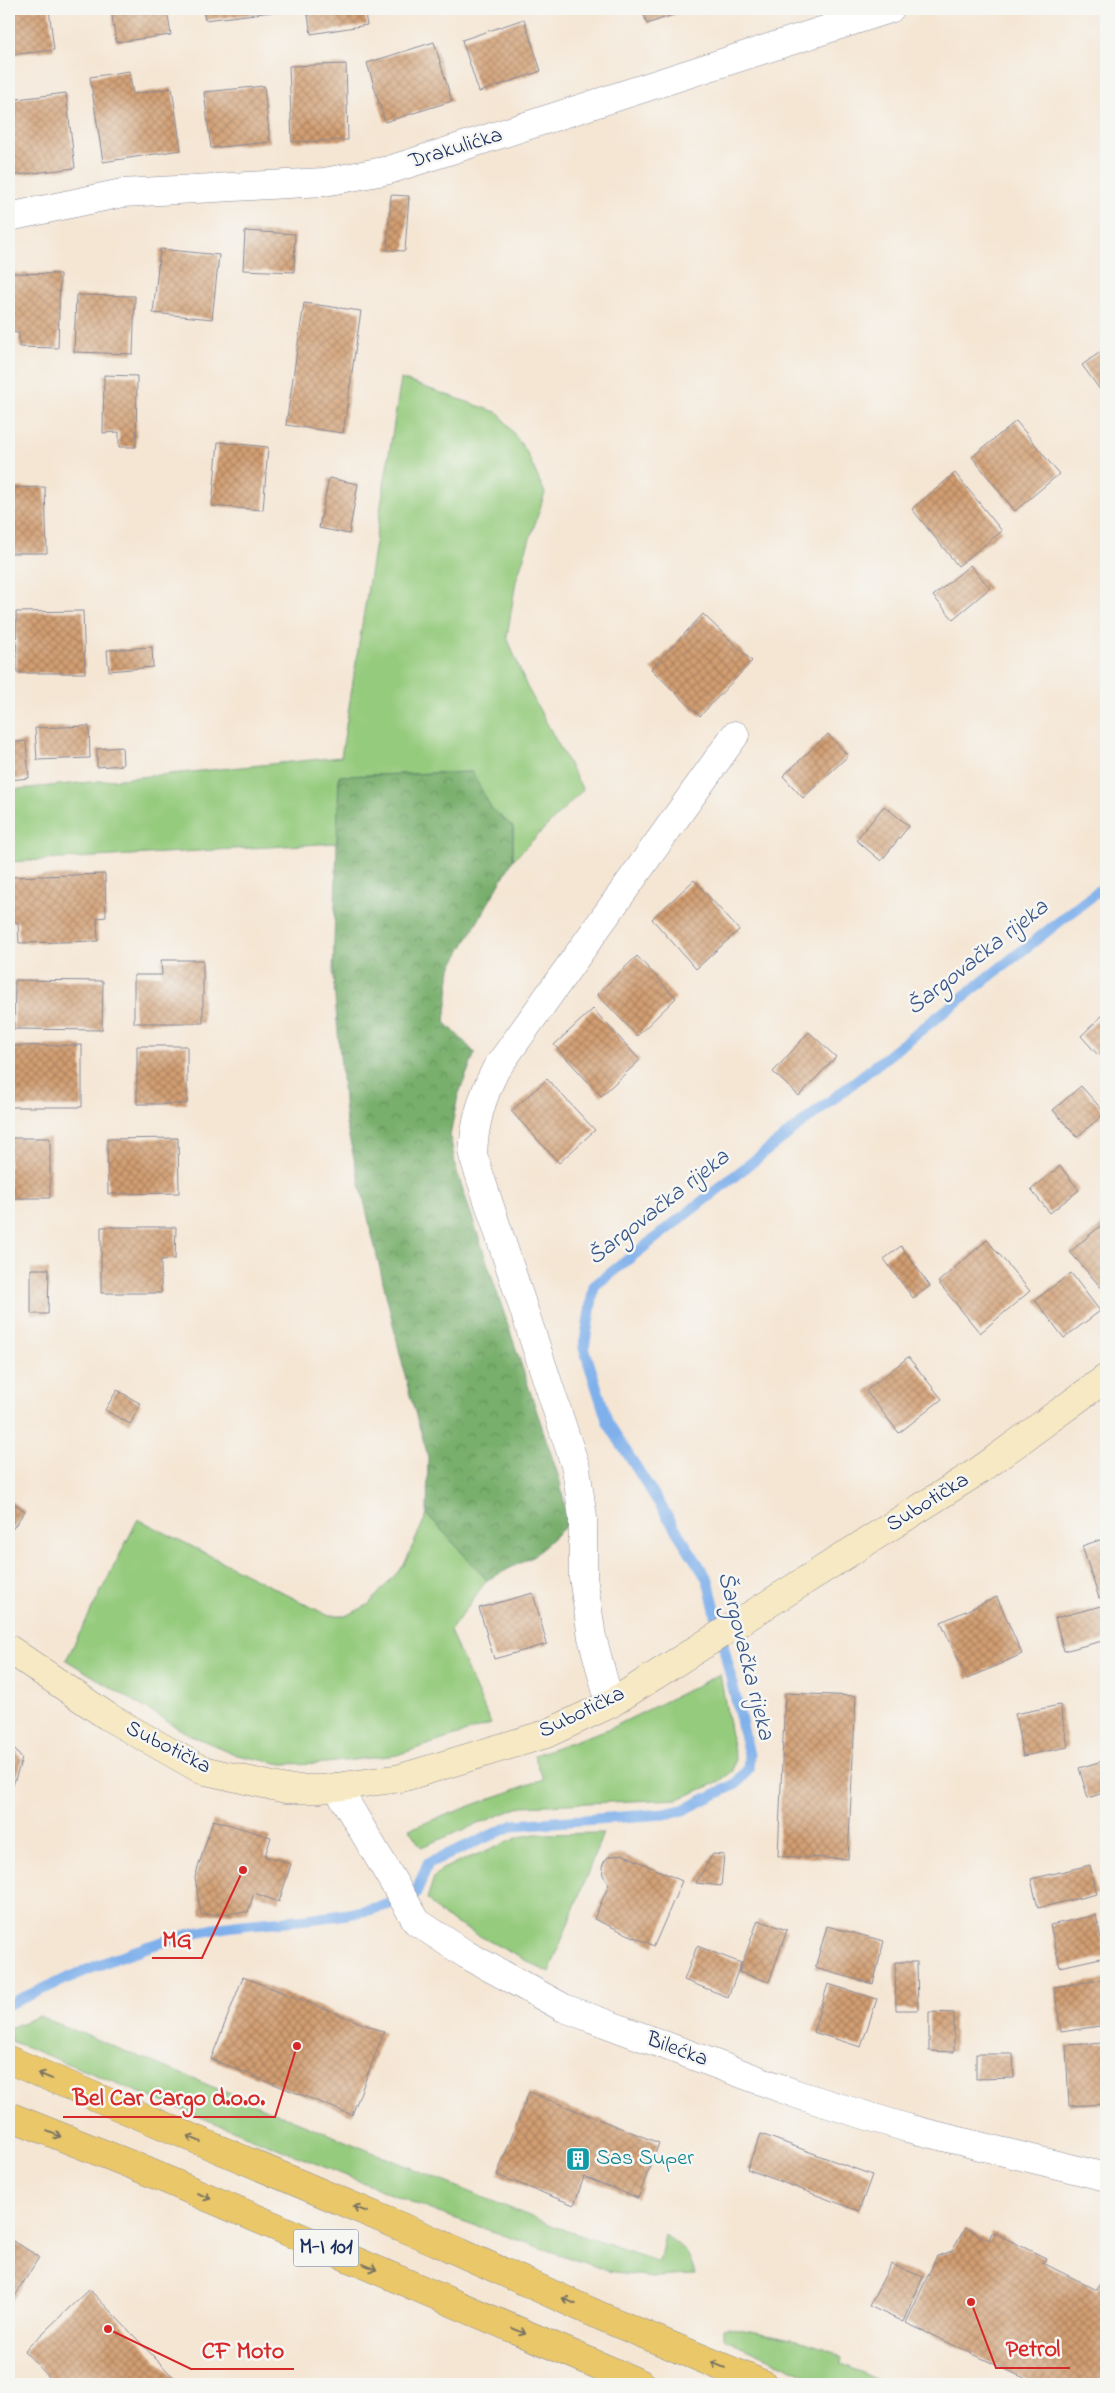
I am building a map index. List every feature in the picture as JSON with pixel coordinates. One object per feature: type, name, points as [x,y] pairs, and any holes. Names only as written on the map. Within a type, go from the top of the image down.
[{"type":"main road","name":"M-I 101","points":[[9,2060],[428,2238],[607,2318],[763,2384]]},
{"type":"main road","name":"M-I 101","points":[[9,2116],[132,2165],[642,2384]]},
{"type":"street","name":"Drakulićka","points":[[9,217],[122,193],[324,182],[389,170],[890,9]]},
{"type":"street","points":[[610,1704],[592,1637],[583,1577],[583,1518],[576,1468],[473,1155],[474,1135],[486,1087],[496,1069],[735,735]]},
{"type":"street","name":"Subotička","points":[[9,1649],[107,1716],[202,1770],[286,1789],[337,1787],[401,1778],[482,1755],[546,1734],[610,1704],[980,1470],[1106,1378]]},
{"type":"street","name":"Bilećka","points":[[337,1787],[417,1922],[467,1956],[564,2008],[800,2095],[907,2128],[1106,2177]]},
{"type":"green space","points":[[401,379],[499,413],[526,451],[545,493],[516,581],[507,637],[526,685],[583,790],[513,860],[513,827],[491,808],[471,772],[339,776],[337,843],[9,862],[9,790],[341,757]]},
{"type":"green space","points":[[472,772],[491,808],[513,827],[513,860],[451,968],[445,1022],[475,1053],[458,1096],[450,1135],[456,1169],[560,1481],[568,1524],[534,1556],[487,1580],[427,1514],[428,1456],[409,1392],[346,1124],[333,975],[339,776]]},
{"type":"green space","points":[[427,1514],[487,1580],[450,1631],[491,1724],[397,1755],[326,1763],[282,1764],[237,1755],[188,1734],[66,1660],[138,1519],[327,1615],[348,1615],[368,1605],[404,1565]]},
{"type":"green space","points":[[720,1674],[735,1758],[733,1771],[717,1783],[678,1799],[522,1806],[421,1847],[409,1829],[543,1779],[534,1755],[611,1728]]},
{"type":"green space","points":[[603,1833],[549,1973],[444,1917],[427,1899],[434,1877],[442,1869],[519,1837],[536,1834]]},
{"type":"green space","points":[[39,2016],[556,2227],[659,2262],[665,2235],[685,2251],[691,2261],[695,2275],[653,2277],[608,2271],[436,2212],[9,2040],[9,2028]]},
{"type":"green space","points":[[728,2327],[818,2346],[841,2357],[840,2363],[887,2384],[826,2384],[723,2338],[723,2328]]},
{"type":"building","points":[[9,9],[49,9],[54,50],[9,55]]},
{"type":"building","points":[[111,9],[167,9],[171,35],[116,42]]},
{"type":"building","points":[[203,9],[279,9],[280,11],[205,20]]},
{"type":"building","points":[[307,9],[364,9],[367,25],[311,34]]},
{"type":"building","points":[[642,9],[690,9],[647,24]]},
{"type":"building","points":[[524,19],[541,71],[479,92],[462,40]]},
{"type":"building","points":[[434,42],[452,101],[385,122],[367,63]]},
{"type":"building","points":[[346,64],[348,140],[292,142],[289,66]]},
{"type":"building","points":[[129,71],[133,94],[172,88],[181,150],[103,162],[90,77]]},
{"type":"building","points":[[264,86],[270,142],[211,148],[204,92]]},
{"type":"building","points":[[66,93],[75,168],[9,176],[9,100]]},
{"type":"building","points":[[391,195],[409,196],[405,251],[387,250]]},
{"type":"building","points":[[245,231],[295,234],[294,272],[243,270]]},
{"type":"building","points":[[160,249],[219,255],[212,319],[153,313]]},
{"type":"building","points":[[9,273],[60,274],[58,348],[19,347],[19,333],[9,332]]},
{"type":"building","points":[[76,295],[135,296],[133,354],[74,352]]},
{"type":"building","points":[[304,303],[361,311],[343,433],[286,425]]},
{"type":"building","points":[[1106,348],[1106,398],[1082,365]]},
{"type":"building","points":[[104,375],[137,376],[136,447],[119,447],[119,432],[103,433]]},
{"type":"building","points":[[1016,421],[1059,474],[1015,511],[972,457]]},
{"type":"building","points":[[218,442],[268,447],[263,510],[212,506]]},
{"type":"building","points":[[955,473],[1002,531],[958,566],[912,509]]},
{"type":"building","points":[[329,478],[358,484],[349,534],[319,528]]},
{"type":"building","points":[[45,487],[47,553],[9,553],[9,488]]},
{"type":"building","points":[[970,565],[990,588],[953,619],[933,596]]},
{"type":"building","points":[[83,611],[85,673],[17,673],[16,612]]},
{"type":"building","points":[[703,614],[752,661],[700,716],[651,669]]},
{"type":"building","points":[[152,647],[153,667],[109,671],[107,650]]},
{"type":"building","points":[[89,726],[90,758],[37,760],[35,728]]},
{"type":"building","points":[[828,734],[848,756],[803,798],[783,776]]},
{"type":"building","points":[[26,741],[29,778],[9,780],[9,743]]},
{"type":"building","points":[[122,747],[123,765],[97,767],[97,749]]},
{"type":"building","points":[[884,806],[909,826],[881,861],[856,840]]},
{"type":"building","points":[[105,874],[106,917],[97,918],[98,941],[19,943],[18,922],[9,922],[9,877]]},
{"type":"building","points":[[694,880],[739,930],[696,969],[652,919]]},
{"type":"building","points":[[637,956],[676,998],[637,1036],[597,994]]},
{"type":"building","points":[[161,960],[203,960],[203,1023],[134,1023],[134,975],[162,975]]},
{"type":"building","points":[[15,980],[103,981],[102,1030],[14,1029]]},
{"type":"building","points":[[593,1009],[640,1060],[601,1096],[554,1045]]},
{"type":"building","points":[[1106,1012],[1106,1048],[1098,1055],[1081,1036]]},
{"type":"building","points":[[809,1032],[836,1057],[799,1096],[773,1072]]},
{"type":"building","points":[[82,1045],[82,1107],[9,1107],[9,1046]]},
{"type":"building","points":[[137,1046],[187,1046],[187,1104],[137,1104]]},
{"type":"building","points":[[547,1079],[595,1130],[559,1163],[511,1111]]},
{"type":"building","points":[[1081,1086],[1105,1113],[1077,1137],[1053,1110]]},
{"type":"building","points":[[9,1138],[50,1138],[50,1198],[9,1198]]},
{"type":"building","points":[[178,1138],[179,1193],[108,1194],[107,1139]]},
{"type":"building","points":[[1060,1166],[1079,1190],[1050,1213],[1031,1190]]},
{"type":"building","points":[[1106,1221],[1106,1293],[1070,1252]]},
{"type":"building","points":[[101,1227],[176,1227],[175,1259],[161,1260],[161,1293],[101,1293]]},
{"type":"building","points":[[987,1240],[1030,1291],[980,1333],[938,1282]]},
{"type":"building","points":[[901,1246],[930,1286],[913,1298],[884,1259]]},
{"type":"building","points":[[31,1269],[49,1269],[48,1314],[31,1314]]},
{"type":"building","points":[[1071,1273],[1100,1311],[1064,1338],[1035,1300]]},
{"type":"building","points":[[908,1357],[942,1399],[899,1433],[866,1391]]},
{"type":"building","points":[[117,1390],[141,1404],[130,1424],[105,1410]]},
{"type":"building","points":[[9,1500],[25,1511],[9,1534]]},
{"type":"building","points":[[1106,1538],[1106,1596],[1099,1598],[1082,1546]]},
{"type":"building","points":[[533,1593],[547,1644],[494,1659],[479,1608]]},
{"type":"building","points":[[997,1597],[1022,1654],[967,1679],[941,1622]]},
{"type":"building","points":[[1105,1605],[1106,1640],[1064,1651],[1055,1618]]},
{"type":"building","points":[[785,1693],[856,1696],[848,1859],[778,1856]]},
{"type":"building","points":[[1060,1705],[1068,1747],[1023,1756],[1015,1714]]},
{"type":"building","points":[[9,1742],[22,1759],[9,1797]]},
{"type":"building","points":[[1102,1761],[1106,1777],[1106,1792],[1088,1798],[1079,1768]]},
{"type":"building","points":[[213,1820],[271,1837],[265,1856],[291,1864],[279,1902],[254,1893],[248,1912],[201,1915],[195,1877]]},
{"type":"building","points":[[622,1854],[682,1881],[654,1946],[594,1919],[609,1884],[603,1875],[602,1867],[604,1862],[608,1857]]},
{"type":"building","points":[[713,1854],[724,1855],[721,1886],[696,1883]]},
{"type":"building","points":[[1090,1865],[1097,1894],[1038,1908],[1031,1879]]},
{"type":"building","points":[[1096,1915],[1105,1957],[1060,1967],[1050,1925]]},
{"type":"building","points":[[758,1920],[787,1930],[769,1982],[739,1972]]},
{"type":"building","points":[[827,1926],[884,1941],[873,1984],[815,1968]]},
{"type":"building","points":[[697,1946],[741,1963],[728,1997],[684,1980]]},
{"type":"building","points":[[895,1962],[917,1962],[918,2010],[896,2010]]},
{"type":"building","points":[[243,1977],[384,2032],[352,2115],[211,2059]]},
{"type":"building","points":[[1106,1979],[1106,2025],[1061,2032],[1054,1987]]},
{"type":"building","points":[[828,1984],[877,1999],[861,2047],[813,2032]]},
{"type":"building","points":[[929,2012],[954,2013],[954,2052],[929,2051]]},
{"type":"building","points":[[1106,2043],[1106,2104],[1069,2106],[1066,2045]]},
{"type":"building","points":[[976,2054],[1013,2054],[1014,2078],[976,2079]]},
{"type":"building","name":"Sas Super","points":[[529,2092],[659,2143],[638,2198],[584,2177],[574,2205],[497,2175]]},
{"type":"building","points":[[761,2134],[872,2175],[859,2211],[747,2169]]},
{"type":"building","points":[[965,2228],[989,2240],[992,2232],[1046,2258],[1043,2263],[1097,2290],[1106,2272],[1106,2384],[1037,2384],[906,2323],[937,2256],[952,2251]]},
{"type":"building","points":[[9,2238],[39,2257],[9,2306]]},
{"type":"building","points":[[891,2264],[923,2277],[903,2322],[869,2306]]},
{"type":"building","points":[[89,2289],[180,2384],[56,2384],[24,2351]]},
{"type":"waterway","name":"Šargovačka rijeka","points":[[9,2004],[110,1960],[188,1935],[240,1925],[343,1915],[392,1903],[416,1893],[428,1863],[514,1825],[664,1814],[683,1810],[736,1784],[748,1769],[749,1755],[708,1580],[608,1423],[584,1348],[594,1286],[1106,885]]},
{"type":"place","name":"MG","points":[[243,1870]]},
{"type":"place","name":"Bel Car Cargo d.o.o.","points":[[297,2046]]},
{"type":"place","name":"Sas Super","points":[[578,2159]]},
{"type":"place","name":"Petrol","points":[[971,2302]]},
{"type":"place","name":"CF Moto","points":[[108,2329]]}]
